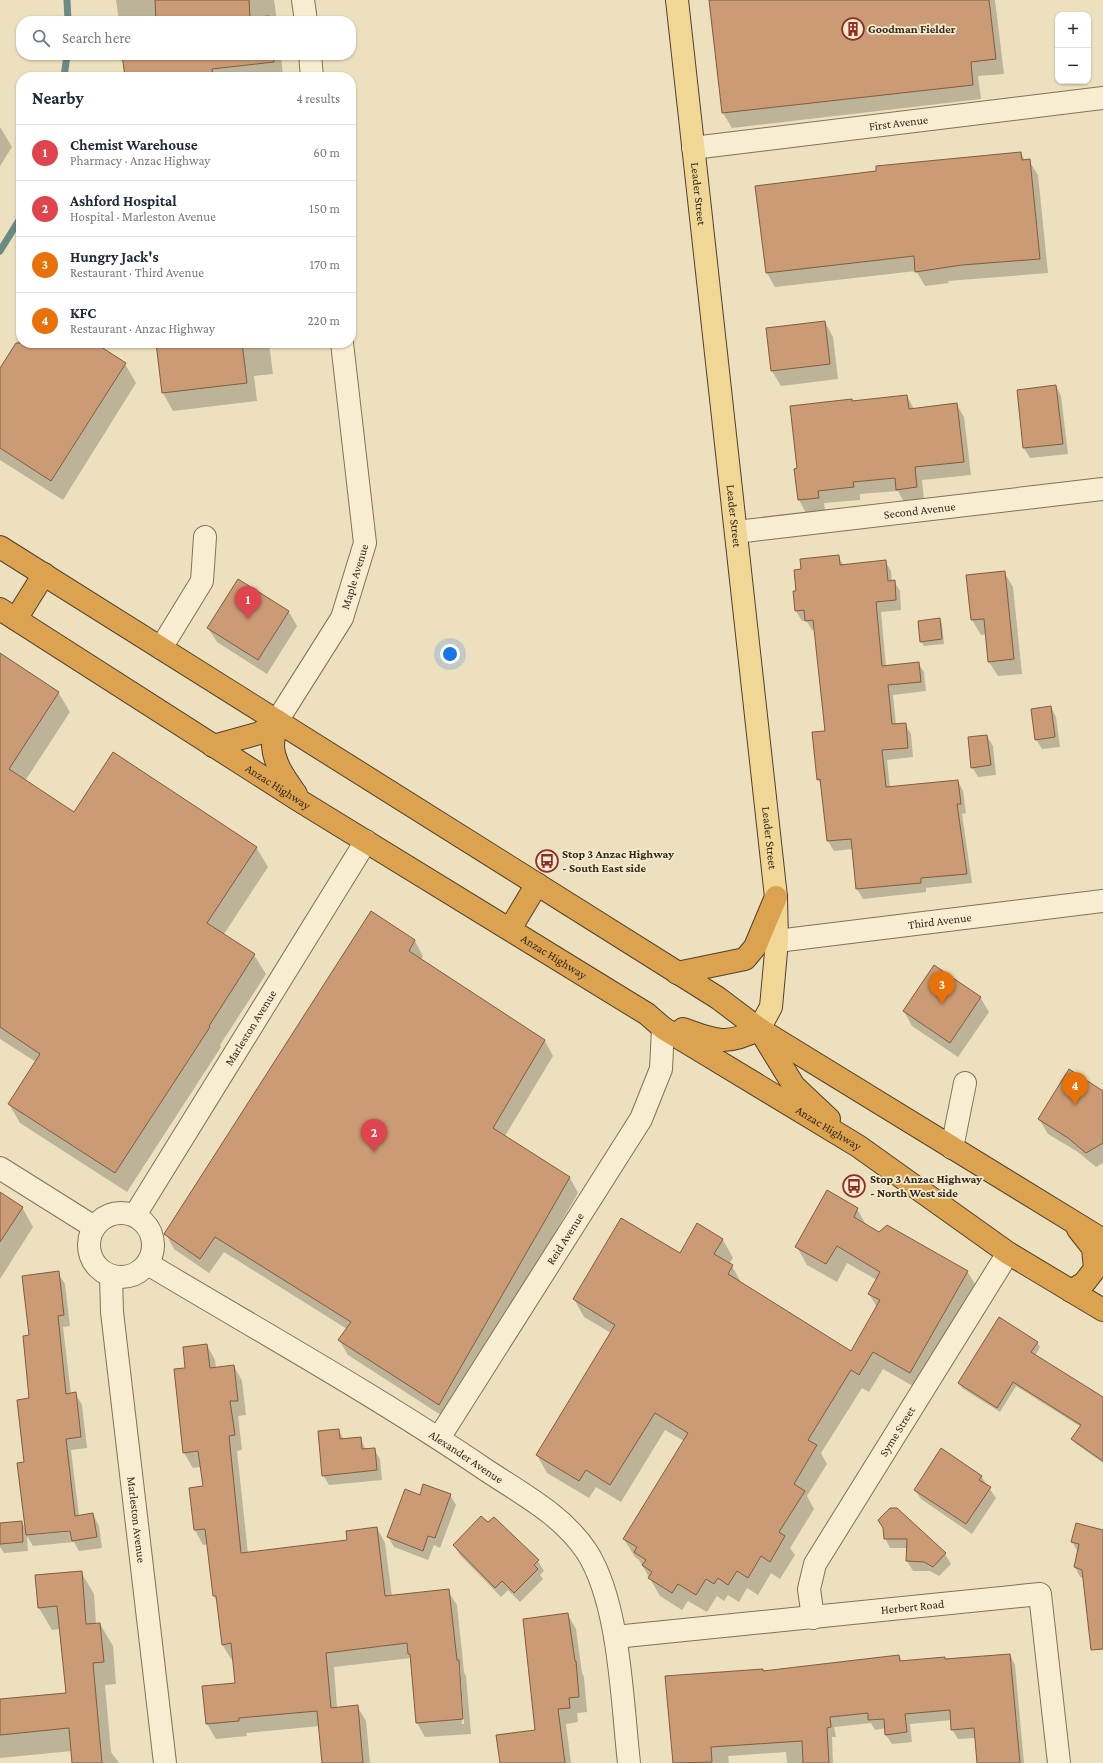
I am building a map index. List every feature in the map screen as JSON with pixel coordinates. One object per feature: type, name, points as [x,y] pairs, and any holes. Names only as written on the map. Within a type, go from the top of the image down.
[{"type":"highway","points":[[0,547],[718,998],[759,1029],[1103,1240]]},
{"type":"highway","points":[[8,614],[44,574]]},
{"type":"highway","name":"Anzac Highway","points":[[8,614],[300,801],[510,929],[655,1021],[858,1146],[1008,1253],[1103,1310]]},
{"type":"highway","points":[[213,746],[260,733],[277,721]]},
{"type":"highway","points":[[277,721],[273,746],[276,757],[282,775],[300,801]]},
{"type":"highway","points":[[510,929],[537,884]]},
{"type":"highway","points":[[677,973],[745,959],[755,947],[776,897]]},
{"type":"highway","points":[[655,1021],[712,1040],[742,1038],[759,1029]]},
{"type":"highway","points":[[759,1029],[794,1086],[858,1146]]},
{"type":"highway","points":[[1072,1222],[1093,1248],[1095,1260],[1095,1269],[1091,1276],[1072,1291]]},
{"type":"main road","name":"Leader Street","points":[[677,0],[776,897],[777,941],[771,1007],[759,1029]]},
{"type":"street","points":[[303,0],[305,16]]},
{"type":"street","points":[[310,60],[312,72]]},
{"type":"street","name":"First Avenue","points":[[693,148],[1103,98]]},
{"type":"street","name":"Maple Avenue","points":[[277,721],[342,618],[365,543],[343,348]]},
{"type":"street","name":"Second Avenue","points":[[736,532],[1103,489]]},
{"type":"street","points":[[161,648],[202,581],[205,537]]},
{"type":"street","name":"Marleston Avenue","points":[[135,1215],[366,841]]},
{"type":"street","name":"Third Avenue","points":[[777,941],[1103,901]]},
{"type":"street","name":"Reid Avenue","points":[[439,1438],[641,1119],[661,1069],[655,1021]]},
{"type":"street","points":[[952,1148],[965,1082]]},
{"type":"street","points":[[0,1168],[94,1227]]},
{"type":"street","points":[[124,1212],[135,1215],[144,1222],[151,1231],[154,1250],[148,1264],[138,1274],[121,1278],[111,1276],[95,1265],[90,1256],[88,1243],[94,1227],[108,1215],[124,1212]]},
{"type":"street","name":"Syme Street","points":[[813,1618],[810,1589],[815,1564],[1008,1253]]},
{"type":"street","name":"Alexander Avenue","points":[[148,1264],[439,1438],[560,1520],[587,1552],[602,1584],[615,1637],[629,1763]]},
{"type":"street","name":"Marleston Avenue","points":[[111,1276],[112,1312],[164,1763]]},
{"type":"street","name":"Herbert Road","points":[[615,1637],[1040,1594],[1059,1763]]},
{"type":"building","points":[[155,0],[249,0],[250,16],[156,16]]},
{"type":"building","name":"Goodman Fielder","points":[[709,0],[989,0],[996,59],[971,62],[973,85],[722,113]]},
{"type":"building","points":[[123,60],[274,60],[274,62],[212,69],[212,72],[124,72]]},
{"type":"building","points":[[1021,152],[1022,160],[1030,159],[1040,259],[962,265],[915,272],[914,256],[766,273],[755,186],[876,171],[876,166]]},
{"type":"building","points":[[825,321],[830,364],[771,371],[766,328]]},
{"type":"building","points":[[16,343],[16,348],[103,348],[126,363],[51,481],[0,448],[0,368]]},
{"type":"building","points":[[157,348],[243,348],[247,383],[162,393]]},
{"type":"building","points":[[1056,385],[1063,444],[1023,448],[1017,390]]},
{"type":"building","points":[[907,395],[909,409],[957,403],[964,462],[915,467],[917,487],[896,490],[895,478],[853,482],[854,487],[818,491],[819,498],[798,500],[794,469],[797,468],[790,406]]},
{"type":"building","points":[[839,555],[840,565],[886,560],[888,581],[895,580],[896,600],[876,602],[882,666],[919,662],[921,682],[888,685],[892,724],[906,723],[908,748],[882,750],[886,787],[958,780],[961,804],[957,804],[967,874],[921,878],[921,883],[856,889],[851,839],[827,841],[820,779],[817,780],[812,732],[825,731],[813,620],[805,621],[804,610],[795,611],[793,591],[796,591],[794,570],[801,569],[800,559]]},
{"type":"building","points":[[1005,571],[1014,659],[988,662],[984,619],[971,620],[966,575]]},
{"type":"building","points":[[238,579],[289,611],[258,660],[207,628]]},
{"type":"building","points":[[940,618],[942,639],[920,642],[918,621]]},
{"type":"building","points":[[0,653],[59,692],[9,769],[74,812],[113,752],[257,847],[207,923],[255,954],[209,1026],[210,1027],[115,1173],[8,1104],[40,1054],[0,1027]]},
{"type":"building","points":[[1051,706],[1055,737],[1035,740],[1031,709]]},
{"type":"building","points":[[987,735],[991,765],[971,768],[968,737]]},
{"type":"building","points":[[371,911],[415,940],[409,951],[545,1040],[493,1128],[570,1177],[439,1405],[338,1340],[351,1322],[215,1237],[200,1259],[164,1234]]},
{"type":"building","points":[[934,965],[981,997],[950,1043],[903,1011]]},
{"type":"building","points":[[1069,1069],[1103,1091],[1103,1143],[1086,1153],[1068,1138],[1038,1119]]},
{"type":"building","points":[[827,1190],[858,1208],[854,1217],[879,1232],[887,1225],[968,1271],[910,1373],[873,1352],[859,1375],[851,1370],[808,1440],[817,1445],[794,1484],[805,1491],[779,1532],[785,1536],[770,1562],[761,1556],[748,1578],[737,1571],[728,1585],[718,1578],[714,1584],[706,1579],[696,1595],[678,1584],[672,1593],[648,1578],[652,1572],[642,1565],[646,1560],[634,1552],[637,1547],[623,1539],[688,1433],[655,1413],[610,1485],[586,1470],[579,1481],[536,1455],[615,1325],[573,1299],[621,1218],[680,1253],[697,1223],[723,1239],[714,1254],[733,1265],[728,1274],[851,1351],[880,1300],[868,1294],[880,1272],[837,1246],[826,1264],[795,1247]]},
{"type":"building","points":[[0,1192],[23,1207],[0,1242]]},
{"type":"building","points":[[59,1271],[64,1315],[58,1316],[66,1394],[76,1392],[81,1437],[66,1439],[75,1516],[93,1513],[97,1537],[72,1541],[70,1531],[26,1535],[17,1463],[24,1462],[17,1400],[29,1398],[23,1336],[29,1335],[22,1276]]},
{"type":"building","points":[[999,1317],[1038,1342],[1031,1352],[1103,1397],[1103,1461],[1071,1439],[1081,1425],[1013,1382],[997,1408],[958,1383]]},
{"type":"building","points":[[207,1344],[210,1368],[234,1365],[238,1401],[230,1401],[235,1435],[229,1436],[241,1553],[347,1540],[346,1531],[377,1527],[385,1596],[449,1589],[457,1660],[459,1660],[463,1719],[416,1723],[410,1654],[408,1654],[407,1643],[326,1653],[331,1708],[358,1705],[363,1763],[322,1763],[317,1711],[239,1718],[239,1721],[206,1724],[202,1686],[235,1683],[231,1643],[222,1645],[216,1596],[213,1596],[205,1529],[194,1530],[189,1488],[203,1486],[198,1451],[183,1453],[174,1369],[185,1368],[183,1347]]},
{"type":"building","points":[[339,1429],[340,1439],[361,1437],[362,1449],[375,1448],[377,1470],[322,1476],[318,1431]]},
{"type":"building","points":[[941,1448],[982,1476],[979,1480],[991,1487],[966,1524],[914,1490]]},
{"type":"building","points":[[423,1484],[451,1494],[435,1538],[428,1536],[423,1551],[387,1537],[405,1489],[420,1495]]},
{"type":"building","points":[[890,1508],[897,1508],[946,1553],[933,1567],[924,1562],[906,1561],[907,1539],[884,1539],[883,1528],[878,1520]]},
{"type":"building","points":[[481,1516],[488,1522],[494,1517],[539,1560],[534,1565],[538,1569],[514,1593],[502,1581],[495,1588],[453,1545]]},
{"type":"building","points":[[22,1521],[23,1542],[0,1544],[0,1523]]},
{"type":"building","points":[[1076,1523],[1103,1530],[1103,1649],[1091,1650],[1082,1570],[1074,1567],[1079,1544],[1071,1542]]},
{"type":"building","points":[[82,1571],[86,1624],[100,1623],[104,1662],[93,1663],[102,1763],[72,1763],[69,1728],[0,1735],[0,1699],[66,1693],[57,1606],[38,1608],[35,1575]]},
{"type":"building","points":[[568,1613],[576,1661],[579,1697],[569,1698],[570,1708],[558,1709],[565,1763],[500,1763],[496,1735],[535,1730],[523,1619]]},
{"type":"building","points":[[1010,1654],[1020,1763],[977,1763],[974,1728],[951,1730],[950,1710],[905,1714],[907,1732],[885,1735],[884,1719],[868,1720],[868,1713],[830,1717],[831,1727],[827,1728],[829,1763],[803,1763],[802,1741],[711,1747],[712,1762],[673,1763],[665,1676],[763,1669],[763,1671],[899,1655],[900,1661]]},
{"type":"waterway","points":[[67,0],[68,16]]},
{"type":"waterway","points":[[65,72],[66,60]]},
{"type":"waterway","points":[[0,251],[16,225]]},
{"type":"place","name":"Goodman Fielder","points":[[853,29]]},
{"type":"place","name":"Chemist Warehouse","points":[[248,619]]},
{"type":"place","name":"Stop 3 Anzac Highway - South East side","points":[[547,861]]},
{"type":"place","name":"Hungry Jack's","points":[[942,1004]]},
{"type":"place","name":"KFC","points":[[1075,1105]]},
{"type":"place","name":"Ashford Hospital","points":[[374,1152]]},
{"type":"place","name":"Stop 3 Anzac Highway - North West side","points":[[854,1186]]}]
